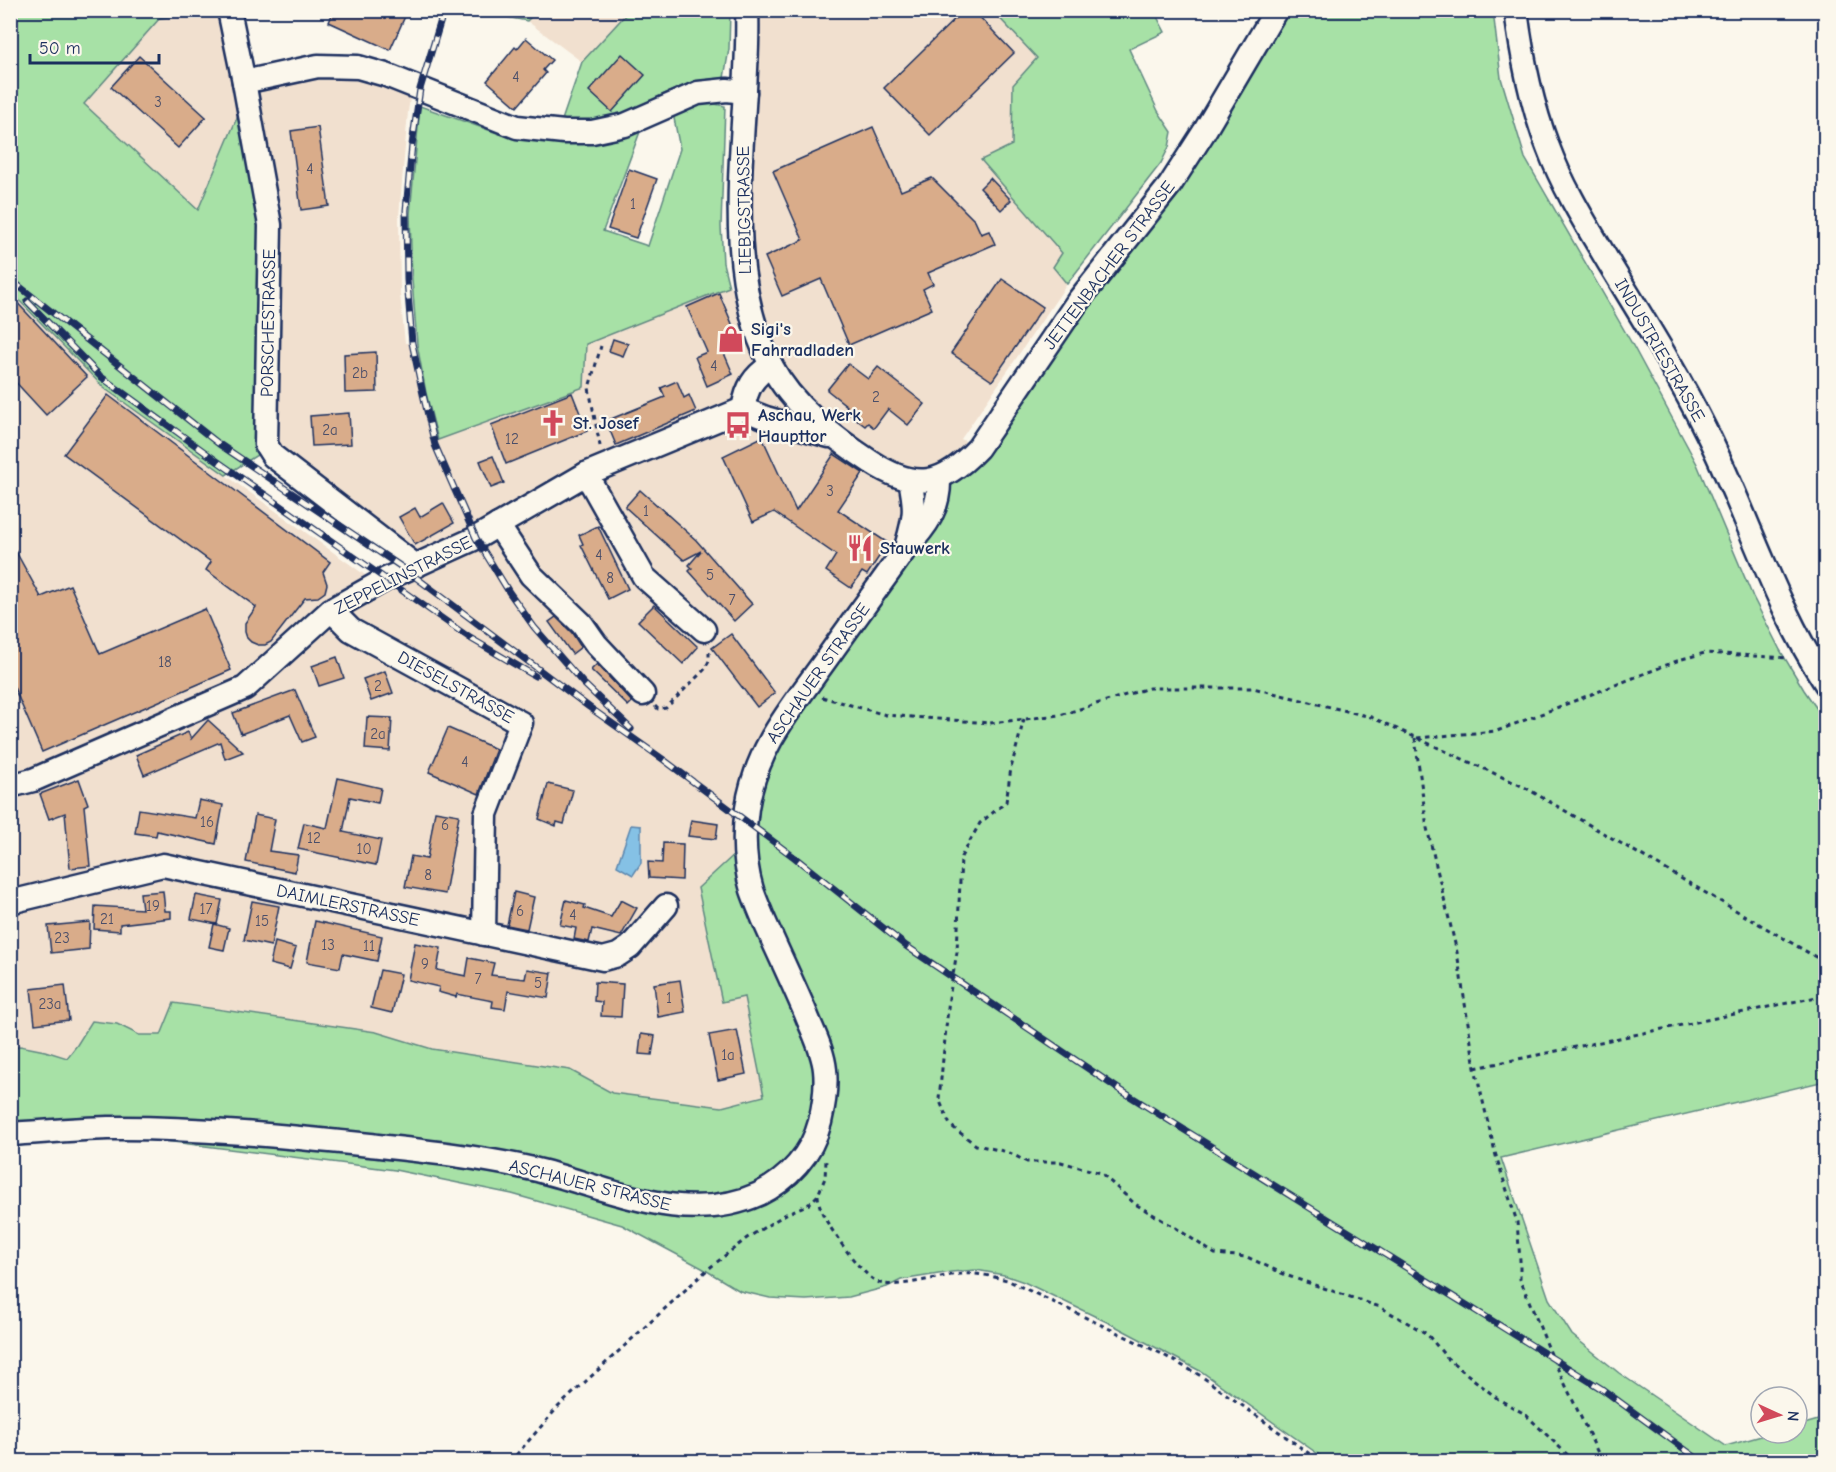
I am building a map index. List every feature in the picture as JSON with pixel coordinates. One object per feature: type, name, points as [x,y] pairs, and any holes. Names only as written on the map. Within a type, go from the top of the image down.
[{"type":"street","name":"PORSCHESTRASSE","points":[[229,10],[270,225],[266,445],[273,456],[416,566]]},
{"type":"street","name":"LIEBIGSTRASSE","points":[[747,10],[741,156],[742,260],[754,324],[771,365],[810,416],[886,472],[910,480]]},
{"type":"street","name":"JETTENBACHER STRASSE","points":[[910,480],[925,482],[939,478],[966,460],[978,448],[1078,301],[1170,185],[1276,10]]},
{"type":"street","name":"INDUSTRIESTRASSE","points":[[1516,10],[1522,53],[1533,103],[1549,149],[1569,193],[1681,382],[1709,436],[1772,584],[1807,655],[1826,684]]},
{"type":"street","points":[[244,82],[318,66],[358,67],[386,75],[517,128],[564,132],[592,132],[625,125],[698,93],[727,90],[745,92]]},
{"type":"street","points":[[771,365],[757,375],[750,385],[745,395],[743,409],[766,418],[837,438]]},
{"type":"street","name":"ZEPPELINSTRASSE","points":[[10,786],[33,780],[244,688],[331,610],[387,579],[476,538],[595,470],[743,409]]},
{"type":"street","points":[[595,470],[644,577],[704,630]]},
{"type":"street","name":"ASCHAUER STRASSE","points":[[10,1134],[104,1128],[156,1129],[250,1134],[370,1145],[460,1156],[533,1169],[668,1206],[698,1207],[729,1204],[771,1188],[800,1162],[811,1147],[817,1133],[826,1087],[822,1056],[753,895],[748,874],[745,836],[747,809],[755,772],[772,734],[932,515],[940,493],[939,478]]},
{"type":"street","name":"ASCHAUER STRASSE","points":[[906,548],[913,524],[915,506],[910,480]]},
{"type":"street","points":[[498,525],[531,575],[582,624],[596,644],[643,694]]},
{"type":"street","name":"DIESELSTRASSE","points":[[331,610],[351,630],[521,723],[486,814],[484,934]]},
{"type":"street","name":"DAIMLERSTRASSE","points":[[10,902],[163,865],[603,959],[618,955],[630,947],[666,906]]},
{"type":"path","points":[[595,470],[589,388],[601,346]]},
{"type":"path","points":[[643,694],[658,709],[666,708],[705,669],[709,661],[709,645],[704,630]]},
{"type":"path","points":[[1415,738],[1497,731],[1682,659],[1705,653],[1794,658],[1807,655]]},
{"type":"path","points":[[803,691],[886,715],[990,723],[1060,714],[1149,688],[1253,688],[1371,717],[1526,788],[1826,963]]},
{"type":"path","points":[[1024,719],[1011,768],[1006,802],[980,823],[961,857],[957,952],[949,998],[939,1099],[950,1125],[976,1145],[1008,1152],[1027,1162],[1061,1162],[1101,1173],[1135,1204],[1215,1254],[1247,1257],[1288,1276],[1380,1307],[1427,1334],[1447,1358],[1498,1399],[1525,1414],[1575,1461]]},
{"type":"path","points":[[1415,738],[1427,828],[1457,952],[1475,1068],[1496,1156],[1517,1222],[1520,1279],[1553,1359],[1604,1461]]},
{"type":"path","points":[[1475,1068],[1826,995]]},
{"type":"path","points":[[817,1133],[824,1147],[826,1163],[825,1178],[818,1195],[818,1206],[843,1245],[871,1278],[879,1282],[898,1284],[964,1274],[981,1274],[1007,1280],[1150,1348],[1201,1376],[1321,1461]]},
{"type":"path","points":[[510,1461],[559,1406],[707,1270],[747,1238],[809,1203],[818,1195]]},
{"type":"shaded area","points":[[221,11],[239,113],[198,210],[84,104],[160,18]]},
{"type":"shaded area","points":[[537,11],[629,11],[582,62],[527,21]]},
{"type":"shaded area","points":[[755,11],[993,11],[1037,58],[1013,85],[1012,145],[982,161],[1063,254],[1053,267],[1067,284],[961,439],[987,452],[950,487],[737,852],[721,1002],[744,997],[764,1095],[722,1107],[612,1093],[570,1070],[432,1049],[376,1032],[174,1003],[162,1035],[139,1035],[117,1024],[77,1045],[67,1059],[45,1051],[20,1046],[11,1050],[10,292],[104,388],[365,575],[412,557],[272,444],[256,97],[258,90],[338,71],[411,92],[399,216],[400,294],[405,343],[417,344],[415,314],[585,344],[729,287],[753,283],[749,208]]},
{"type":"green space","points":[[537,10],[527,21],[475,11]]},
{"type":"green space","points":[[11,11],[219,11],[160,18],[84,104],[198,210],[239,113],[253,176],[259,237],[257,455],[226,475],[104,388],[11,292]]},
{"type":"green space","points":[[629,11],[730,11],[729,49],[724,78],[695,81],[620,117],[593,124],[561,123],[582,62]]},
{"type":"green space","points":[[993,11],[1154,11],[1165,32],[1129,49],[1158,111],[1172,132],[1169,147],[1161,163],[1067,284],[1053,267],[1062,253],[981,160],[1012,145],[1013,85],[1037,58]]},
{"type":"green space","points":[[1286,11],[1493,11],[1501,78],[1525,158],[1631,342],[1697,464],[1753,597],[1780,650],[1826,722],[1825,1081],[1501,1158],[1549,1299],[1572,1335],[1619,1373],[1726,1446],[1749,1440],[1749,1445],[1809,1445],[1809,1423],[1825,1418],[1825,1461],[1328,1461],[1202,1372],[1113,1325],[1024,1282],[1004,1275],[976,1270],[951,1272],[901,1280],[887,1287],[849,1297],[806,1300],[770,1298],[740,1291],[622,1225],[512,1194],[395,1170],[157,1140],[250,1144],[369,1155],[750,1207],[832,1112],[758,893],[751,853],[765,759],[935,515],[954,479]]},
{"type":"green space","points":[[699,103],[725,106],[721,226],[723,263],[729,287],[586,344],[584,387],[438,440],[417,344],[412,280],[410,214],[420,106],[500,134],[522,138],[641,129],[603,231],[648,246],[680,149],[673,113]]},
{"type":"green space","points":[[737,852],[813,1049],[817,1103],[800,1151],[764,1182],[730,1194],[666,1197],[539,1161],[11,1126],[11,1050],[20,1046],[67,1058],[92,1021],[117,1024],[139,1035],[161,1035],[174,1003],[376,1032],[432,1049],[570,1070],[612,1093],[722,1107],[764,1096],[744,997],[722,1002],[698,888]]},
{"type":"water","points":[[631,825],[641,826],[641,863],[633,875],[617,866]]},
{"type":"building","points":[[334,10],[398,10],[406,14],[390,50],[329,22]]},
{"type":"building","points":[[964,10],[973,10],[1014,53],[930,135],[884,88]]},
{"type":"building","points":[[526,38],[552,60],[543,70],[546,73],[517,107],[487,81],[515,47],[517,49]]},
{"type":"building","points":[[622,54],[645,75],[612,112],[589,91]]},
{"type":"building","points":[[139,56],[206,117],[178,148],[111,87]]},
{"type":"building","points":[[318,127],[329,206],[301,210],[291,131]]},
{"type":"building","points":[[873,127],[901,191],[932,178],[975,221],[981,234],[989,231],[995,244],[928,273],[933,284],[923,289],[932,309],[849,345],[821,279],[782,296],[765,257],[803,240],[773,171]]},
{"type":"building","points":[[629,169],[657,179],[636,238],[608,229]]},
{"type":"building","points":[[990,178],[1011,200],[1001,210],[980,188]]},
{"type":"building","points":[[1002,279],[1043,307],[992,381],[951,353]]},
{"type":"building","points":[[719,293],[738,338],[721,346],[733,374],[707,386],[695,357],[707,352],[687,307]]},
{"type":"building","points":[[10,295],[87,377],[46,415],[10,376]]},
{"type":"building","points":[[613,339],[628,344],[623,356],[609,351]]},
{"type":"building","points":[[376,352],[377,392],[345,393],[344,354]]},
{"type":"building","points":[[848,364],[868,379],[878,367],[925,404],[908,425],[888,409],[874,428],[868,423],[865,426],[844,410],[847,406],[827,390]]},
{"type":"building","points":[[677,381],[684,398],[689,395],[696,411],[616,445],[606,421],[665,397],[661,388]]},
{"type":"building","name":"St. Josef","points":[[572,393],[587,431],[506,464],[491,425]]},
{"type":"building","points":[[108,395],[330,562],[323,572],[327,584],[325,592],[318,597],[305,598],[271,642],[258,645],[247,638],[245,623],[256,607],[206,570],[211,562],[64,454]]},
{"type":"building","points":[[349,413],[351,444],[312,446],[310,416]]},
{"type":"building","points":[[762,437],[796,511],[834,454],[863,473],[838,510],[888,543],[867,575],[862,572],[851,588],[826,571],[836,555],[774,512],[753,522],[723,456]]},
{"type":"building","points":[[493,456],[504,483],[491,488],[480,461]]},
{"type":"building","points":[[640,490],[696,540],[752,604],[734,621],[689,571],[692,568],[689,565],[701,551],[684,560],[625,507]]},
{"type":"building","points":[[443,503],[454,523],[415,545],[399,517],[415,508],[420,517]]},
{"type":"building","points":[[598,526],[628,589],[608,599],[581,545],[583,544],[579,535]]},
{"type":"building","points":[[10,541],[41,597],[70,585],[100,654],[205,609],[231,670],[42,752],[10,678]]},
{"type":"building","points":[[654,605],[698,647],[683,664],[638,621]]},
{"type":"building","points":[[556,617],[572,633],[581,647],[572,654],[549,622]]},
{"type":"building","points":[[731,634],[775,693],[757,707],[712,648]]},
{"type":"building","points":[[337,657],[344,678],[319,686],[312,666]]},
{"type":"building","points":[[597,664],[632,702],[628,706],[591,670]]},
{"type":"building","points":[[385,671],[393,693],[371,701],[363,679]]},
{"type":"building","points":[[295,690],[315,737],[302,742],[290,715],[241,734],[233,713]]},
{"type":"building","points":[[367,717],[392,718],[390,751],[365,749]]},
{"type":"building","points":[[208,720],[243,752],[225,759],[220,742],[144,775],[136,755],[188,732],[191,739]]},
{"type":"building","points":[[448,728],[496,749],[479,794],[429,772]]},
{"type":"building","points":[[338,778],[381,788],[378,803],[350,797],[343,832],[381,840],[376,865],[298,849],[304,823],[327,828]]},
{"type":"building","points":[[79,779],[88,804],[84,806],[90,866],[70,868],[65,813],[49,819],[40,794]]},
{"type":"building","points":[[548,784],[573,790],[564,824],[557,822],[556,826],[539,819]]},
{"type":"building","points":[[199,800],[223,805],[216,844],[157,831],[156,836],[135,833],[139,809],[195,818]]},
{"type":"building","points":[[435,811],[459,815],[445,894],[405,887],[411,856],[427,859]]},
{"type":"building","points":[[255,815],[275,819],[269,851],[298,855],[295,872],[246,862]]},
{"type":"building","points":[[691,820],[718,824],[716,839],[688,836]]},
{"type":"building","points":[[663,843],[683,844],[682,880],[649,878],[648,862],[662,863]]},
{"type":"building","points":[[163,891],[165,911],[171,911],[171,918],[120,924],[120,931],[94,929],[95,906],[142,909],[140,893]]},
{"type":"building","points":[[514,892],[534,897],[527,929],[507,925]]},
{"type":"building","points":[[196,895],[222,900],[217,924],[191,919]]},
{"type":"building","points":[[566,900],[585,905],[584,908],[611,917],[621,900],[637,908],[621,936],[592,929],[589,942],[574,939],[576,928],[560,925]]},
{"type":"building","points":[[252,901],[279,906],[271,946],[244,940]]},
{"type":"building","points":[[315,921],[382,936],[377,961],[343,954],[340,968],[307,962]]},
{"type":"building","points":[[90,922],[89,949],[51,953],[48,926]]},
{"type":"building","points":[[214,924],[229,928],[224,950],[209,947]]},
{"type":"building","points":[[275,942],[296,948],[290,969],[270,964]]},
{"type":"building","points":[[415,943],[441,948],[437,970],[466,976],[469,958],[494,963],[491,975],[525,979],[527,969],[552,973],[548,998],[508,991],[505,1009],[492,1007],[493,1001],[457,994],[456,997],[438,992],[439,987],[408,980]]},
{"type":"building","points":[[380,970],[401,974],[392,1013],[371,1008]]},
{"type":"building","points":[[680,980],[685,1012],[658,1017],[654,984]]},
{"type":"building","points":[[595,982],[623,984],[621,1017],[601,1016],[602,1002],[594,1001]]},
{"type":"building","points":[[65,985],[69,1020],[35,1024],[31,989]]},
{"type":"building","points":[[737,1030],[746,1074],[718,1080],[709,1035]]},
{"type":"building","points":[[641,1034],[655,1036],[652,1055],[639,1054]]},
{"type":"railway","points":[[444,10],[420,89],[406,210],[407,280],[412,343],[435,445],[476,538],[509,592],[534,627],[583,683],[631,729]]},
{"type":"railway","points":[[10,279],[219,444],[406,570],[794,857],[906,946],[1117,1088],[1602,1389],[1702,1462]]},
{"type":"railway","points":[[27,301],[100,376],[470,638],[535,676]]},
{"type":"place","name":"Sigi's Fahrradladen","points":[[731,339]]},
{"type":"place","name":"St. Josef","points":[[553,423]]},
{"type":"place","name":"Aschau, Werk Haupttor","points":[[738,425]]},
{"type":"place","name":"Stauwerk","points":[[860,548]]}]
